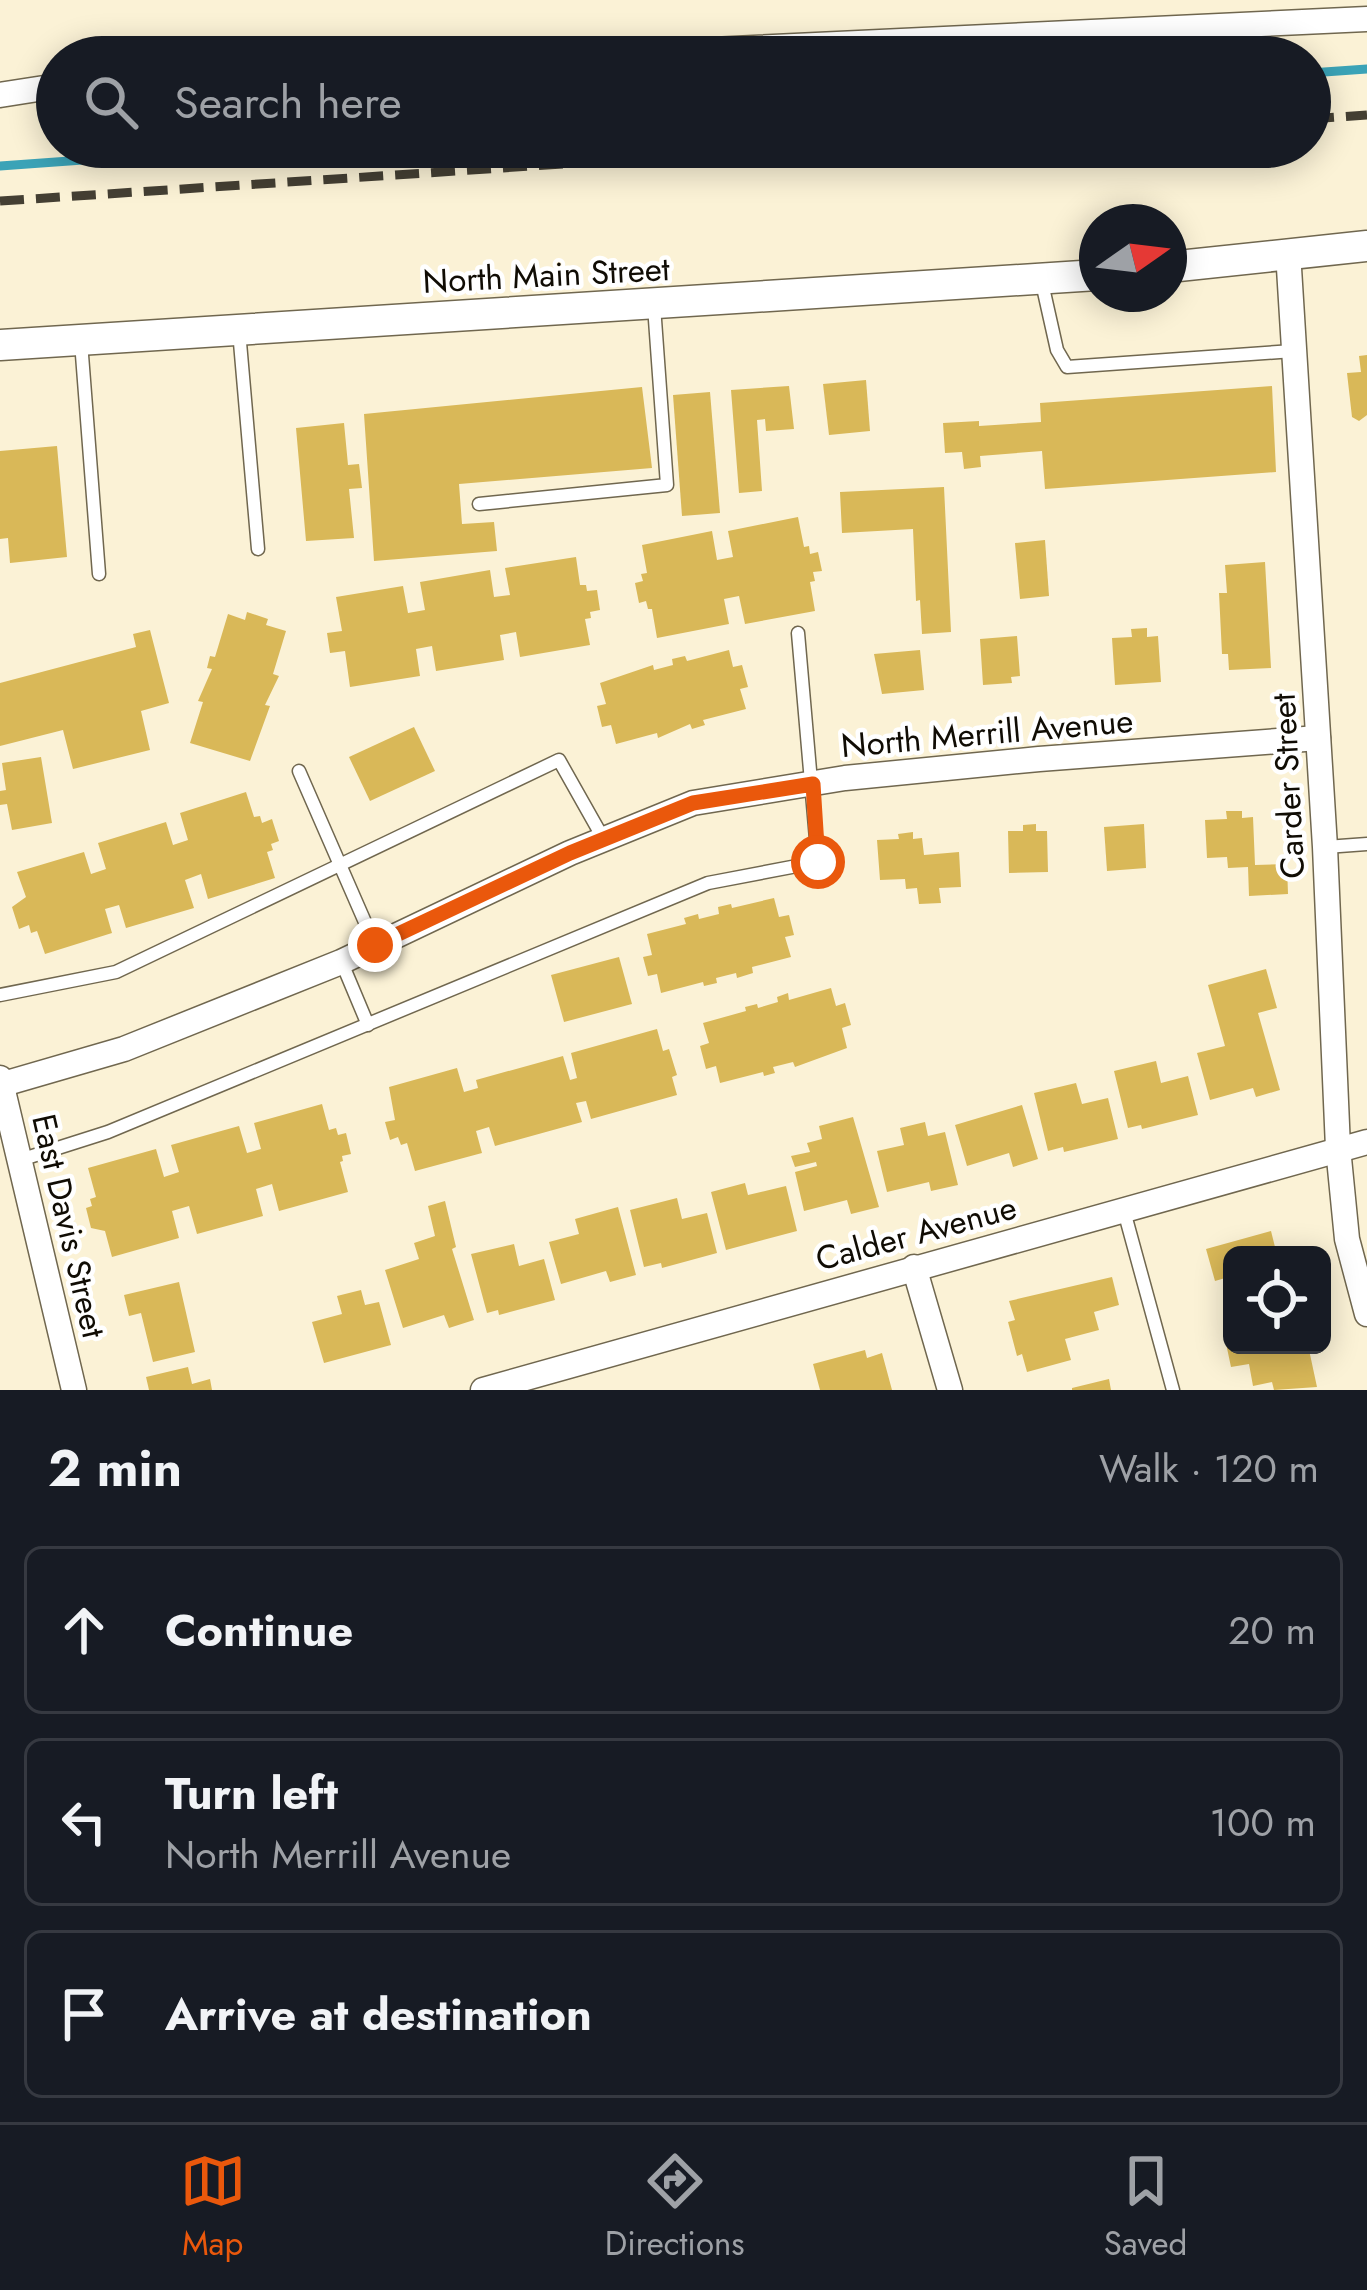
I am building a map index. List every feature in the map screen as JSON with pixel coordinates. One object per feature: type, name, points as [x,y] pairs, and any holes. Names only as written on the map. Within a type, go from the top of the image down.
[{"type":"street","points":[[1008,36],[1367,19]]},
{"type":"street","points":[[0,95],[36,89]]},
{"type":"street","points":[[1187,264],[1367,246]]},
{"type":"street","name":"Carder Street","points":[[1288,252],[1325,847],[1338,1148],[1347,1239],[1367,1314]]},
{"type":"street","name":"North Main Street","points":[[0,345],[1079,277]]},
{"type":"street","name":"North Merrill Avenue","points":[[1,1083],[124,1049],[341,962],[603,839],[693,803],[813,784],[1039,759],[1318,738]]},
{"type":"street","name":"East Davis Street","points":[[1,1083],[74,1390]]},
{"type":"street","name":"Calder Avenue","points":[[483,1390],[521,1384],[914,1267],[1367,1142]]},
{"type":"street","points":[[914,1267],[950,1390]]},
{"type":"lane","points":[[1042,282],[1057,350],[1067,367],[1294,351]]},
{"type":"lane","points":[[479,504],[668,485],[654,305]]},
{"type":"lane","points":[[238,330],[258,549]]},
{"type":"lane","points":[[81,341],[99,574]]},
{"type":"lane","points":[[20,1160],[108,1132],[709,883],[818,862],[798,633]]},
{"type":"lane","points":[[0,995],[116,972],[559,760],[603,839]]},
{"type":"lane","points":[[298,770],[375,945]]},
{"type":"lane","points":[[1325,847],[1367,844]]},
{"type":"lane","points":[[341,962],[368,1025]]},
{"type":"lane","points":[[1124,1210],[1173,1390]]},
{"type":"building","points":[[1367,355],[1367,415],[1359,421],[1352,417],[1347,373],[1361,372],[1359,356]]},
{"type":"building","points":[[866,380],[870,431],[829,435],[823,384]]},
{"type":"building","points":[[789,386],[794,429],[766,431],[765,419],[757,420],[762,491],[739,493],[731,390]]},
{"type":"building","points":[[1272,386],[1276,472],[1045,489],[1042,451],[980,456],[981,467],[964,469],[962,452],[945,453],[943,423],[1041,422],[1040,403]]},
{"type":"building","points":[[642,387],[652,468],[459,484],[462,524],[494,522],[497,551],[374,561],[364,414]]},
{"type":"building","points":[[710,392],[720,513],[682,516],[673,395]]},
{"type":"building","points":[[344,423],[348,465],[359,464],[362,488],[349,489],[354,538],[306,541],[296,428]]},
{"type":"building","points":[[57,446],[67,557],[10,563],[8,538],[0,539],[0,451]]},
{"type":"building","points":[[944,487],[951,632],[922,634],[913,529],[842,533],[840,492]]},
{"type":"building","points":[[798,517],[804,547],[809,546],[810,554],[818,552],[822,571],[813,572],[815,581],[810,582],[815,611],[745,624],[739,596],[724,599],[729,624],[657,638],[652,609],[646,601],[639,603],[635,583],[647,573],[642,545],[712,531],[717,560],[733,557],[728,531]]},
{"type":"building","points":[[1045,540],[1049,596],[1020,599],[1015,543]]},
{"type":"building","points":[[576,557],[580,585],[586,585],[587,591],[597,590],[600,610],[585,619],[590,645],[520,657],[516,632],[500,635],[504,660],[436,671],[432,646],[416,649],[420,676],[350,687],[345,651],[330,653],[327,633],[342,631],[336,597],[403,586],[408,613],[425,610],[420,582],[490,570],[494,597],[510,595],[505,568]]},
{"type":"building","points":[[1265,562],[1271,668],[1229,670],[1228,654],[1222,654],[1219,593],[1227,593],[1225,565]]},
{"type":"building","points":[[247,612],[286,631],[273,674],[279,676],[265,705],[270,706],[250,761],[190,743],[203,702],[198,701],[212,669],[207,668],[210,656],[215,657],[228,614],[245,620]]},
{"type":"building","points":[[1147,628],[1147,637],[1158,636],[1161,682],[1115,685],[1112,638],[1132,637],[1131,629]]},
{"type":"building","points":[[150,630],[169,703],[141,711],[150,750],[73,769],[63,730],[0,746],[0,683],[136,647],[133,634]]},
{"type":"building","points":[[1017,636],[1020,676],[1011,677],[1012,683],[983,685],[980,639]]},
{"type":"building","points":[[729,650],[733,667],[742,665],[748,687],[740,689],[746,709],[703,720],[705,725],[692,729],[690,724],[658,738],[657,733],[616,744],[611,725],[602,727],[597,706],[606,704],[600,683],[653,665],[654,670],[673,665],[672,659],[685,656],[687,661]]},
{"type":"building","points":[[920,650],[924,690],[882,694],[874,654]]},
{"type":"building","points":[[414,727],[435,771],[370,801],[349,757]]},
{"type":"building","points":[[41,757],[52,823],[12,830],[7,804],[0,805],[0,791],[6,790],[2,763]]},
{"type":"building","points":[[246,792],[254,817],[260,816],[262,823],[272,819],[279,841],[267,852],[275,878],[208,899],[201,874],[185,880],[194,908],[126,928],[119,905],[105,909],[112,933],[45,954],[37,931],[31,933],[29,925],[19,929],[12,907],[26,897],[17,872],[84,852],[91,874],[106,869],[98,843],[166,822],[173,845],[188,840],[180,813]]},
{"type":"building","points":[[1226,811],[1253,817],[1255,865],[1287,864],[1288,894],[1249,896],[1248,867],[1228,868],[1227,857],[1207,858],[1205,820],[1227,819]]},
{"type":"building","points":[[1036,824],[1036,831],[1047,831],[1048,872],[1009,873],[1008,831],[1023,831],[1023,825]]},
{"type":"building","points":[[1144,824],[1146,868],[1107,871],[1104,827]]},
{"type":"building","points":[[913,832],[913,839],[922,838],[924,855],[959,852],[961,887],[939,888],[941,903],[919,904],[917,888],[906,889],[905,879],[880,880],[877,840],[899,839],[898,834]]},
{"type":"building","points":[[774,898],[779,917],[789,915],[794,935],[785,937],[791,957],[752,967],[753,973],[737,978],[736,973],[716,978],[717,983],[661,993],[657,974],[648,976],[643,957],[652,955],[647,934],[686,924],[684,918],[698,914],[699,919],[719,914],[718,907]]},
{"type":"building","points":[[619,957],[632,1004],[564,1022],[551,975]]},
{"type":"building","points":[[1266,969],[1277,1008],[1258,1013],[1280,1090],[1256,1097],[1253,1088],[1210,1100],[1197,1053],[1225,1046],[1208,985]]},
{"type":"building","points":[[831,988],[836,1006],[845,1003],[851,1025],[842,1028],[847,1048],[795,1067],[793,1062],[773,1067],[775,1073],[720,1083],[716,1066],[706,1069],[700,1046],[709,1043],[703,1023],[746,1011],[745,1007],[778,1002],[777,997],[788,993],[789,1000]]},
{"type":"building","points":[[657,1029],[677,1075],[672,1077],[677,1095],[591,1119],[586,1101],[576,1103],[582,1122],[495,1146],[489,1127],[476,1131],[482,1153],[415,1171],[407,1143],[401,1145],[398,1137],[390,1140],[385,1122],[395,1120],[389,1087],[457,1068],[464,1092],[478,1088],[476,1080],[563,1056],[570,1080],[577,1078],[571,1053]]},
{"type":"building","points":[[1156,1061],[1161,1083],[1188,1076],[1198,1115],[1128,1128],[1114,1071]]},
{"type":"building","points":[[1076,1083],[1082,1104],[1108,1098],[1118,1139],[1064,1152],[1063,1147],[1048,1151],[1034,1093]]},
{"type":"building","points":[[322,1104],[329,1130],[346,1133],[351,1154],[342,1156],[340,1162],[348,1192],[279,1211],[272,1184],[256,1189],[263,1216],[197,1234],[189,1206],[172,1211],[179,1238],[112,1257],[105,1231],[91,1228],[86,1208],[96,1197],[88,1168],[156,1149],[164,1177],[179,1172],[171,1145],[239,1126],[247,1153],[261,1149],[254,1123]]},
{"type":"building","points":[[1022,1105],[1038,1159],[1013,1167],[1009,1153],[967,1166],[955,1125]]},
{"type":"building","points":[[853,1117],[879,1207],[851,1214],[847,1200],[804,1211],[795,1172],[817,1166],[816,1162],[795,1167],[791,1156],[810,1152],[807,1143],[822,1139],[819,1126]]},
{"type":"building","points":[[925,1122],[928,1136],[945,1132],[958,1185],[931,1191],[929,1182],[887,1192],[877,1151],[904,1145],[900,1128]]},
{"type":"building","points":[[745,1183],[748,1195],[786,1186],[797,1231],[726,1250],[711,1192]]},
{"type":"building","points":[[677,1198],[682,1219],[707,1213],[717,1253],[662,1268],[661,1263],[644,1267],[630,1210]]},
{"type":"building","points":[[445,1201],[456,1247],[452,1249],[474,1320],[449,1328],[444,1315],[403,1328],[385,1270],[419,1259],[414,1243],[435,1236],[428,1206]]},
{"type":"building","points":[[618,1207],[636,1275],[610,1282],[606,1271],[561,1284],[549,1242],[579,1234],[575,1219]]},
{"type":"building","points":[[1271,1231],[1275,1246],[1223,1246],[1223,1279],[1215,1281],[1206,1249]]},
{"type":"building","points":[[514,1244],[519,1266],[544,1259],[555,1300],[499,1315],[498,1310],[487,1313],[471,1254]]},
{"type":"building","points":[[1112,1277],[1119,1305],[1094,1312],[1099,1330],[1065,1339],[1071,1360],[1027,1372],[1022,1354],[1017,1356],[1008,1322],[1015,1320],[1009,1301]]},
{"type":"building","points":[[179,1282],[195,1352],[153,1362],[141,1313],[129,1316],[124,1295]]},
{"type":"building","points":[[361,1290],[365,1305],[379,1302],[391,1345],[324,1363],[312,1322],[342,1314],[337,1296]]},
{"type":"building","points":[[865,1350],[867,1358],[882,1353],[892,1390],[820,1390],[813,1364]]},
{"type":"building","points":[[1228,1354],[1310,1354],[1317,1387],[1274,1390],[1272,1382],[1253,1386],[1249,1364],[1231,1367]]},
{"type":"building","points":[[188,1367],[192,1384],[210,1379],[212,1390],[149,1390],[146,1377]]},
{"type":"building","points":[[1109,1379],[1111,1390],[1072,1390],[1072,1388]]},
{"type":"waterway","points":[[1331,72],[1367,69]]},
{"type":"waterway","points":[[0,166],[36,163]]},
{"type":"railway","points":[[1331,118],[1367,115]]},
{"type":"railway","points":[[0,201],[502,168]]},
{"type":"route","points":[[375,945],[570,853],[693,803],[813,784],[818,862]]}]
